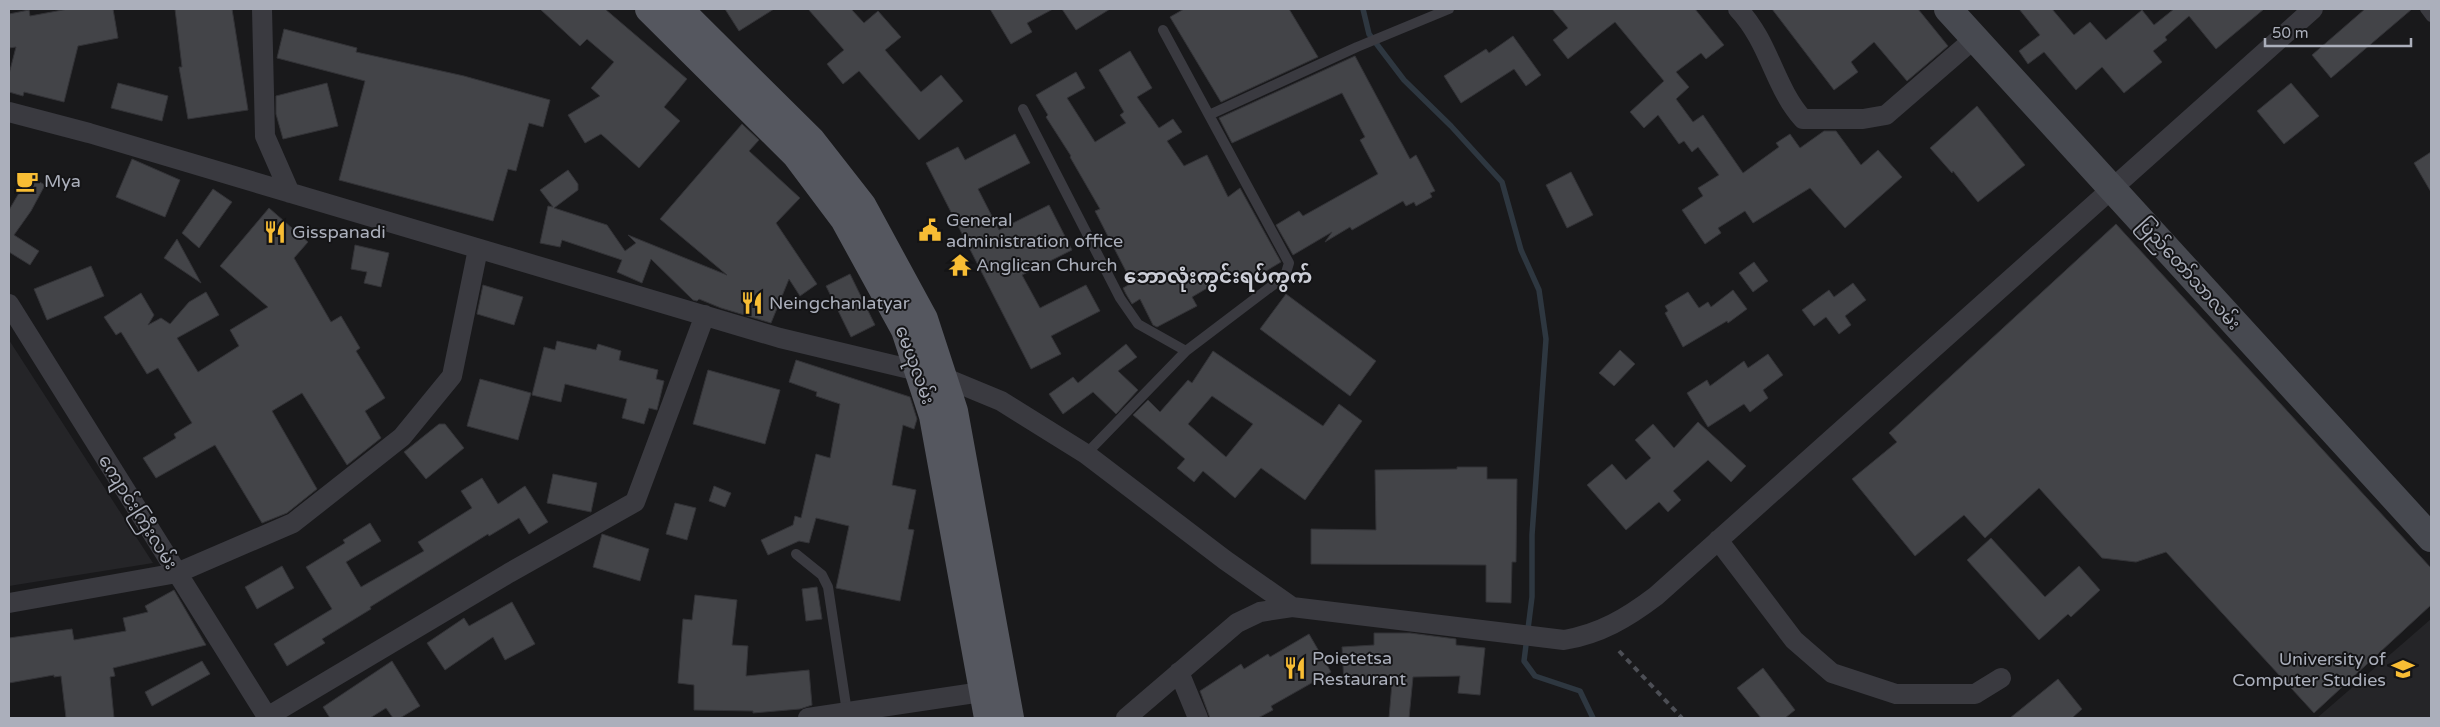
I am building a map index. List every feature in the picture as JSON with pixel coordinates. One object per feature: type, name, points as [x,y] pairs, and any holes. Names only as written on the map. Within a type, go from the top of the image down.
[{"type":"main road","name":"မေယုလမ်း","points":[[648,9],[796,155],[844,219],[931,375]]},
{"type":"main road","name":"မေယုလမ်း","points":[[679,9],[812,141],[862,205],[924,319],[931,375],[933,416],[994,690],[1010,718]]},
{"type":"main road","name":"မေယုလမ်း","points":[[988,718],[994,690]]},
{"type":"street","points":[[262,9],[264,136],[290,193]]},
{"type":"street","points":[[1738,9],[1761,39],[1792,106],[1803,118],[1863,120],[1886,115],[1975,38]]},
{"type":"street","name":"ပြည်တော်သာလမ်း","points":[[1948,9],[2431,538]]},
{"type":"street","points":[[1126,718],[1237,623],[1260,612],[1292,607],[1564,640],[1579,638],[1597,632],[1626,618],[1656,596],[2313,9]]},
{"type":"street","points":[[9,112],[89,133],[780,338],[931,375],[1001,401],[1086,454],[1225,560],[1292,607]]},
{"type":"street","points":[[9,603],[177,573],[293,523],[402,436],[452,376],[478,249]]},
{"type":"street","name":"ကျောင်းကြီးလမ်း","points":[[9,304],[268,717]]},
{"type":"street","points":[[268,717],[510,573],[635,502],[705,315]]},
{"type":"street","points":[[1718,540],[1794,640],[1832,674],[1896,694],[1976,694],[2001,678]]},
{"type":"street","points":[[1180,672],[1198,718]]},
{"type":"street","points":[[808,718],[994,690]]},
{"type":"lane","points":[[1209,115],[1357,47],[1450,9]]},
{"type":"lane","points":[[2425,9],[2431,17]]},
{"type":"lane","points":[[1086,454],[1186,351],[1285,276],[1289,263],[1163,30]]},
{"type":"lane","points":[[1023,109],[1120,298],[1133,318],[1138,324],[1186,351]]},
{"type":"lane","points":[[796,554],[822,575],[828,587],[847,712]]},
{"type":"shaded area","points":[[9,340],[153,563],[9,586]]},
{"type":"shaded area","name":"University of Computer Studies","points":[[2431,619],[2431,718],[2317,718]]},
{"type":"building","points":[[68,9],[113,9],[118,38],[78,46],[64,102],[24,92],[23,96],[9,92],[9,74],[16,47],[9,48],[9,14],[29,10],[30,16]]},
{"type":"building","points":[[175,9],[232,9],[248,110],[188,119],[179,67],[182,67]]},
{"type":"building","points":[[540,9],[605,9],[687,79],[664,107],[680,121],[639,168],[601,134],[585,143],[568,115],[600,96],[591,88],[614,62],[587,39],[580,46]]},
{"type":"building","points":[[725,9],[774,9],[739,31]]},
{"type":"building","points":[[808,9],[851,9],[864,23],[878,11],[901,37],[885,50],[921,92],[941,75],[963,101],[919,140],[859,71],[843,84],[827,64],[844,50]]},
{"type":"building","points":[[990,9],[1053,9],[1027,23],[1032,32],[1011,44]]},
{"type":"building","points":[[1062,9],[1110,9],[1076,30]]},
{"type":"building","points":[[1184,9],[1289,9],[1318,57],[1221,102],[1170,17]]},
{"type":"building","points":[[1552,9],[1695,9],[1724,45],[1706,59],[1701,53],[1676,72],[1689,87],[1676,99],[1693,122],[1703,115],[1743,173],[1779,147],[1776,143],[1790,134],[1800,148],[1824,131],[1836,131],[1861,165],[1878,150],[1902,177],[1845,228],[1810,188],[1753,223],[1745,211],[1718,228],[1721,233],[1705,244],[1682,210],[1703,196],[1698,188],[1719,175],[1698,147],[1692,152],[1684,141],[1679,144],[1658,115],[1644,128],[1630,112],[1664,81],[1615,22],[1568,59],[1553,40],[1568,28]]},
{"type":"building","points":[[1772,9],[1918,9],[1948,46],[1907,81],[1874,42],[1851,62],[1858,72],[1834,90]]},
{"type":"building","points":[[2019,9],[2052,9],[2074,35],[2090,22],[2106,40],[2142,10],[2154,25],[2174,9],[2264,9],[2216,49],[2189,16],[2165,37],[2167,40],[2153,51],[2162,62],[2124,93],[2102,67],[2076,90],[2044,52],[2028,64],[2019,51],[2040,35]]},
{"type":"building","points":[[2365,9],[2412,9],[2331,78],[2312,55]]},
{"type":"building","points":[[284,29],[357,48],[356,52],[464,76],[550,100],[543,127],[529,123],[516,171],[508,169],[493,221],[339,180],[365,81],[277,58]]},
{"type":"building","points":[[1513,36],[1541,75],[1526,86],[1514,69],[1461,103],[1444,76],[1486,49],[1489,53]]},
{"type":"building","points":[[1130,51],[1152,88],[1137,97],[1159,128],[1173,119],[1182,132],[1167,141],[1184,166],[1207,155],[1228,197],[1240,188],[1281,262],[1246,283],[1238,270],[1192,297],[1197,306],[1157,327],[1153,325],[1140,299],[1132,304],[1126,294],[1123,288],[1132,283],[1095,211],[1100,209],[1071,156],[1046,117],[1048,115],[1036,95],[1076,72],[1085,88],[1067,98],[1095,142],[1126,123],[1120,115],[1124,112],[1099,70]]},
{"type":"building","points":[[1355,56],[1410,159],[1416,155],[1435,191],[1430,193],[1432,197],[1416,206],[1414,202],[1406,206],[1403,201],[1352,230],[1350,227],[1325,242],[1332,232],[1293,255],[1276,225],[1299,211],[1303,216],[1378,174],[1360,140],[1365,137],[1342,93],[1232,143],[1219,118]]},
{"type":"building","points":[[118,83],[168,96],[162,121],[111,108]]},
{"type":"building","points":[[327,83],[338,126],[283,139],[276,114],[276,96]]},
{"type":"building","points":[[2291,83],[2319,116],[2284,144],[2257,111]]},
{"type":"building","points":[[1977,106],[2025,165],[1978,202],[1953,171],[1952,173],[1930,148]]},
{"type":"building","points":[[742,124],[759,140],[749,151],[800,198],[776,223],[817,284],[800,296],[789,279],[771,323],[721,308],[699,299],[697,301],[693,300],[651,259],[642,283],[617,272],[622,260],[562,240],[560,247],[540,243],[548,206],[553,207],[540,190],[568,170],[578,184],[578,190],[554,208],[607,225],[625,251],[636,243],[628,235],[727,275],[660,219]]},
{"type":"building","points":[[1015,134],[1030,163],[978,189],[999,230],[1049,205],[1072,250],[1022,275],[1040,308],[1086,285],[1100,311],[1051,336],[1061,354],[1031,369],[926,163],[958,147],[965,160]]},
{"type":"building","points":[[2431,152],[2431,192],[2414,163]]},
{"type":"building","points":[[132,159],[180,180],[165,217],[116,197]]},
{"type":"building","points":[[1571,172],[1593,215],[1567,228],[1546,185]]},
{"type":"building","points":[[29,176],[45,185],[31,211],[14,235],[39,251],[30,265],[9,252],[9,210]]},
{"type":"building","points":[[213,189],[232,202],[199,248],[182,233]]},
{"type":"building","points":[[269,208],[308,242],[294,258],[331,322],[341,316],[360,348],[356,351],[385,398],[365,411],[381,438],[347,465],[302,393],[272,411],[317,489],[287,513],[262,523],[215,445],[156,478],[143,458],[176,438],[174,434],[192,423],[158,368],[147,374],[121,332],[116,335],[104,317],[141,293],[154,315],[148,325],[161,318],[170,324],[189,302],[206,292],[219,315],[177,338],[198,372],[239,346],[230,330],[268,307],[220,266]]},
{"type":"building","points":[[2116,224],[2431,568],[2431,605],[2314,713],[2166,552],[2136,562],[2102,558],[2039,488],[1985,538],[1964,515],[1915,556],[1852,479],[1897,442],[1889,433]]},
{"type":"building","points":[[177,239],[201,283],[164,258]]},
{"type":"building","points":[[355,245],[389,253],[381,287],[364,283],[367,272],[351,269]]},
{"type":"building","points":[[1754,262],[1768,281],[1753,292],[1739,273]]},
{"type":"building","points":[[91,266],[104,296],[47,320],[34,289]]},
{"type":"building","points":[[850,274],[875,325],[851,337],[826,286]]},
{"type":"building","points":[[1853,283],[1866,300],[1845,316],[1851,325],[1839,334],[1826,317],[1814,326],[1802,310],[1829,290],[1834,297]]},
{"type":"building","points":[[483,285],[523,297],[514,325],[477,314]]},
{"type":"building","points":[[1733,290],[1747,309],[1728,323],[1727,321],[1683,347],[1665,313],[1668,311],[1665,306],[1688,292],[1699,308],[1708,302],[1711,307]]},
{"type":"building","points":[[1286,294],[1376,361],[1350,396],[1260,329]]},
{"type":"building","points":[[557,341],[596,350],[598,344],[621,351],[619,360],[658,370],[656,379],[664,381],[657,410],[649,408],[644,424],[622,418],[627,399],[565,384],[561,402],[532,395],[544,347],[555,350]]},
{"type":"building","points":[[1126,344],[1137,357],[1118,371],[1138,390],[1116,414],[1093,392],[1063,414],[1049,394],[1073,377],[1078,383]]},
{"type":"building","points":[[1620,350],[1635,364],[1614,386],[1599,373]]},
{"type":"building","points":[[1213,351],[1323,426],[1339,404],[1362,421],[1305,500],[1261,468],[1235,498],[1203,471],[1194,482],[1177,468],[1185,459],[1133,415],[1148,400],[1160,412],[1188,380],[1192,383]],"holes":[[[1212,396],[1253,424],[1226,457],[1188,424]]]},
{"type":"building","points":[[1768,354],[1783,375],[1763,390],[1768,398],[1750,412],[1744,404],[1708,427],[1687,393],[1707,380],[1710,386],[1744,361],[1748,368]]},
{"type":"building","points":[[796,360],[910,397],[917,419],[914,429],[903,425],[892,485],[916,490],[908,529],[914,530],[900,601],[836,588],[849,526],[816,518],[809,543],[799,541],[768,555],[761,540],[793,525],[795,516],[801,518],[816,454],[830,458],[840,404],[816,396],[817,392],[789,382]]},
{"type":"building","points":[[708,370],[780,390],[765,444],[693,424]]},
{"type":"building","points":[[480,379],[531,393],[518,440],[467,426]]},
{"type":"building","points":[[1698,422],[1746,466],[1731,482],[1708,460],[1673,491],[1681,500],[1668,512],[1659,502],[1626,530],[1587,485],[1612,464],[1626,480],[1651,458],[1635,440],[1653,424],[1674,448]]},
{"type":"building","points":[[439,424],[445,424],[464,448],[426,479],[404,452]]},
{"type":"building","points":[[1457,467],[1487,467],[1487,479],[1517,479],[1516,562],[1512,562],[1511,603],[1486,602],[1486,565],[1311,564],[1311,529],[1376,530],[1375,470],[1457,469]]},
{"type":"building","points":[[553,474],[597,483],[591,512],[547,503]]},
{"type":"building","points":[[482,478],[498,504],[525,486],[548,522],[529,534],[519,518],[489,536],[488,534],[370,607],[371,609],[322,639],[325,643],[287,666],[274,644],[332,609],[306,567],[345,543],[343,540],[370,523],[381,541],[346,562],[361,587],[424,551],[418,542],[472,508],[461,491]]},
{"type":"building","points":[[714,486],[731,493],[725,507],[709,501]]},
{"type":"building","points":[[675,503],[696,508],[687,540],[666,534]]},
{"type":"building","points":[[602,534],[649,549],[640,581],[593,567]]},
{"type":"building","points":[[1991,538],[2045,597],[2079,566],[2100,590],[2071,617],[2068,614],[2039,640],[1967,560]]},
{"type":"building","points":[[282,566],[294,588],[257,609],[245,587]]},
{"type":"building","points":[[817,587],[822,619],[806,621],[802,589]]},
{"type":"building","points":[[174,590],[206,645],[113,668],[115,676],[110,677],[114,718],[66,718],[61,676],[54,677],[54,675],[9,683],[9,638],[72,629],[74,640],[126,631],[123,618],[148,612],[145,606]]},
{"type":"building","points":[[695,595],[737,600],[732,645],[748,646],[746,676],[809,670],[812,705],[800,709],[753,713],[753,711],[694,710],[694,685],[678,683],[683,619],[692,620]]},
{"type":"building","points":[[512,602],[535,644],[505,660],[493,637],[445,670],[427,643],[464,618],[469,626]]},
{"type":"building","points":[[1374,633],[1410,633],[1456,639],[1456,645],[1485,648],[1480,695],[1458,693],[1460,676],[1413,677],[1409,718],[1389,718],[1392,683],[1344,684],[1342,647],[1374,645]]},
{"type":"building","points":[[1309,634],[1331,672],[1271,706],[1273,710],[1258,718],[1210,718],[1200,691],[1241,664],[1244,669],[1268,654],[1270,657]]},
{"type":"building","points":[[202,661],[210,674],[152,706],[145,692]]},
{"type":"building","points":[[392,661],[420,706],[400,718],[393,718],[386,708],[370,718],[330,718],[323,707]]},
{"type":"building","points":[[1763,668],[1795,710],[1785,718],[1761,718],[1737,688]]},
{"type":"building","points":[[2058,679],[2082,709],[2072,718],[2010,718]]},
{"type":"waterway","points":[[1363,9],[1369,34],[1404,80],[1451,126],[1502,182],[1521,250],[1539,290],[1546,339],[1532,535],[1532,597],[1524,661],[1535,676],[1580,691],[1593,718]]},
{"type":"railway","points":[[1619,651],[1682,718]]},
{"type":"place","name":"Mya","points":[[27,181]]},
{"type":"place","name":"General administration office","points":[[930,230]]},
{"type":"place","name":"Gisspanadi","points":[[275,232]]},
{"type":"place","name":"Anglican Church","points":[[960,265]]},
{"type":"place","name":"Neingchanlatyar","points":[[752,303]]},
{"type":"place","name":"Poietetsa Restaurant","points":[[1295,668]]},
{"type":"place","name":"University of Computer Studies","points":[[2403,669]]},
{"type":"district","name":"ဘောလုံးကွင်းရပ်ကွက်","points":[[1218,277]]}]
